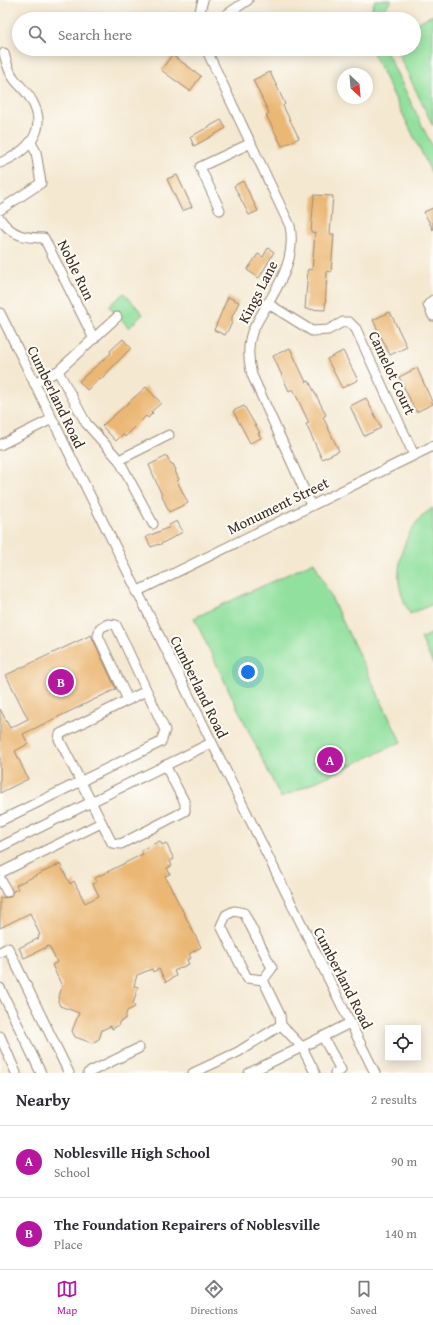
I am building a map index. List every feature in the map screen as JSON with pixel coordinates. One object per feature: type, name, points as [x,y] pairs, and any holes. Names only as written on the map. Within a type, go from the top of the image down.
[{"type":"street","points":[[200,12],[203,0]]},
{"type":"street","points":[[230,12],[248,0]]},
{"type":"street","points":[[0,162],[24,150],[31,143],[37,126],[33,102],[13,77],[4,53]]},
{"type":"street","name":"Kings Lane","points":[[209,56],[287,217],[292,237],[291,250],[285,274],[267,303],[255,326],[249,343],[249,366],[311,505]]},
{"type":"street","points":[[0,210],[41,183],[36,152],[31,143]]},
{"type":"street","points":[[220,210],[200,167],[251,143]]},
{"type":"street","name":"Noble Run","points":[[0,220],[16,234],[29,238],[44,238],[94,339]]},
{"type":"street","points":[[433,300],[428,305],[433,316]]},
{"type":"street","name":"Camelot Court","points":[[267,303],[312,331],[328,330],[343,322],[352,324],[356,329],[414,455]]},
{"type":"street","name":"Cumberland Road","points":[[0,313],[136,592],[375,1073]]},
{"type":"street","points":[[34,383],[58,371],[117,317]]},
{"type":"street","points":[[58,371],[86,423],[120,460],[153,524]]},
{"type":"street","points":[[0,445],[52,418]]},
{"type":"street","points":[[120,460],[169,435]]},
{"type":"street","name":"Monument Street","points":[[136,592],[433,446]]},
{"type":"street","points":[[0,821],[161,742],[165,730],[116,625],[108,624],[100,628],[98,636],[128,700]]},
{"type":"street","points":[[146,691],[60,734],[59,739],[112,843],[121,844],[185,811],[185,803],[165,765]]},
{"type":"street","points":[[0,847],[211,743]]},
{"type":"street","points":[[0,873],[101,823]]},
{"type":"street","points":[[0,878],[7,892]]},
{"type":"street","points":[[234,911],[244,913],[272,968],[263,980],[247,978],[221,926],[226,916],[234,911]]},
{"type":"street","points":[[0,952],[8,948],[70,1073]]},
{"type":"street","points":[[263,980],[280,1015],[281,1025],[302,1047],[315,1073]]},
{"type":"street","points":[[0,988],[41,1073]]},
{"type":"street","points":[[249,1073],[323,1037],[350,1022]]},
{"type":"street","points":[[193,1073],[238,1052],[281,1025]]},
{"type":"street","points":[[0,1036],[16,1073]]},
{"type":"street","points":[[323,1037],[340,1070],[335,1073]]},
{"type":"street","points":[[88,1073],[139,1048]]},
{"type":"green space","points":[[375,0],[392,0],[384,12],[371,12]]},
{"type":"green space","points":[[433,15],[433,126],[399,56],[421,56],[421,21]]},
{"type":"green space","points":[[374,56],[388,56],[433,148],[433,176]]},
{"type":"green space","points":[[124,293],[143,314],[129,328],[109,306]]},
{"type":"green space","points":[[433,508],[433,604],[410,614],[403,598],[399,582],[400,561],[406,540],[411,530],[425,514]]},
{"type":"green space","points":[[314,562],[401,742],[281,798],[194,618]]},
{"type":"green space","points":[[433,633],[433,664],[421,638]]},
{"type":"building","points":[[171,56],[173,56],[201,76],[190,91],[161,70]]},
{"type":"building","points":[[270,72],[285,104],[283,106],[299,138],[282,146],[266,115],[269,113],[253,80]]},
{"type":"building","points":[[221,120],[226,128],[194,146],[190,137]]},
{"type":"building","points":[[177,175],[192,207],[182,211],[167,179]]},
{"type":"building","points":[[243,181],[258,211],[249,215],[234,186]]},
{"type":"building","points":[[314,195],[333,196],[330,234],[334,234],[331,272],[327,271],[325,310],[305,309],[308,269],[312,270],[315,233],[311,232]]},
{"type":"building","points":[[433,208],[433,230],[424,212]]},
{"type":"building","points":[[268,248],[274,252],[259,278],[247,270],[258,254],[263,257]]},
{"type":"building","points":[[228,297],[239,302],[232,317],[232,323],[225,335],[214,330]]},
{"type":"building","points":[[390,312],[407,347],[390,355],[373,320]]},
{"type":"building","points":[[123,339],[131,348],[101,379],[100,378],[87,390],[79,381],[111,353],[110,351]]},
{"type":"building","points":[[290,348],[306,382],[309,381],[326,415],[323,417],[339,451],[322,459],[306,424],[309,423],[293,389],[289,391],[273,356]]},
{"type":"building","points":[[343,351],[358,380],[342,388],[327,359]]},
{"type":"building","points":[[417,368],[433,404],[416,412],[399,377]]},
{"type":"building","points":[[146,387],[161,403],[151,412],[153,413],[148,418],[146,416],[125,437],[123,434],[116,441],[102,426]]},
{"type":"building","points":[[366,398],[381,428],[364,436],[350,406]]},
{"type":"building","points":[[244,406],[260,433],[258,433],[261,438],[250,443],[233,411]]},
{"type":"building","points":[[167,456],[171,465],[173,464],[176,470],[175,471],[179,480],[177,481],[188,503],[169,512],[149,465]]},
{"type":"building","points":[[177,521],[183,532],[159,545],[151,547],[146,537],[170,527],[169,525]]},
{"type":"building","points":[[91,635],[116,689],[23,734],[28,744],[15,751],[28,779],[0,793],[0,709],[10,728],[28,719],[6,675]]},
{"type":"building","points":[[160,841],[162,845],[166,843],[174,859],[170,861],[172,866],[167,868],[170,874],[165,876],[201,947],[189,954],[191,958],[187,960],[189,964],[174,971],[176,976],[166,982],[159,969],[153,972],[152,969],[137,975],[134,986],[138,987],[133,1004],[135,1007],[127,1011],[125,1019],[118,1023],[119,1025],[112,1029],[111,1026],[102,1030],[99,1039],[92,1043],[75,1037],[72,1031],[79,1013],[60,1006],[58,1001],[62,986],[52,965],[57,962],[49,946],[24,958],[19,948],[39,938],[38,936],[40,935],[30,913],[0,928],[0,898],[10,897],[13,891],[18,889],[16,885],[60,864],[70,884],[74,881],[85,903],[99,896],[93,884],[97,882],[95,878],[143,854],[141,850]]},
{"type":"place","name":"The Foundation Repairers of Noblesville","points":[[61,682]]},
{"type":"place","name":"Noblesville High School","points":[[330,760]]}]
